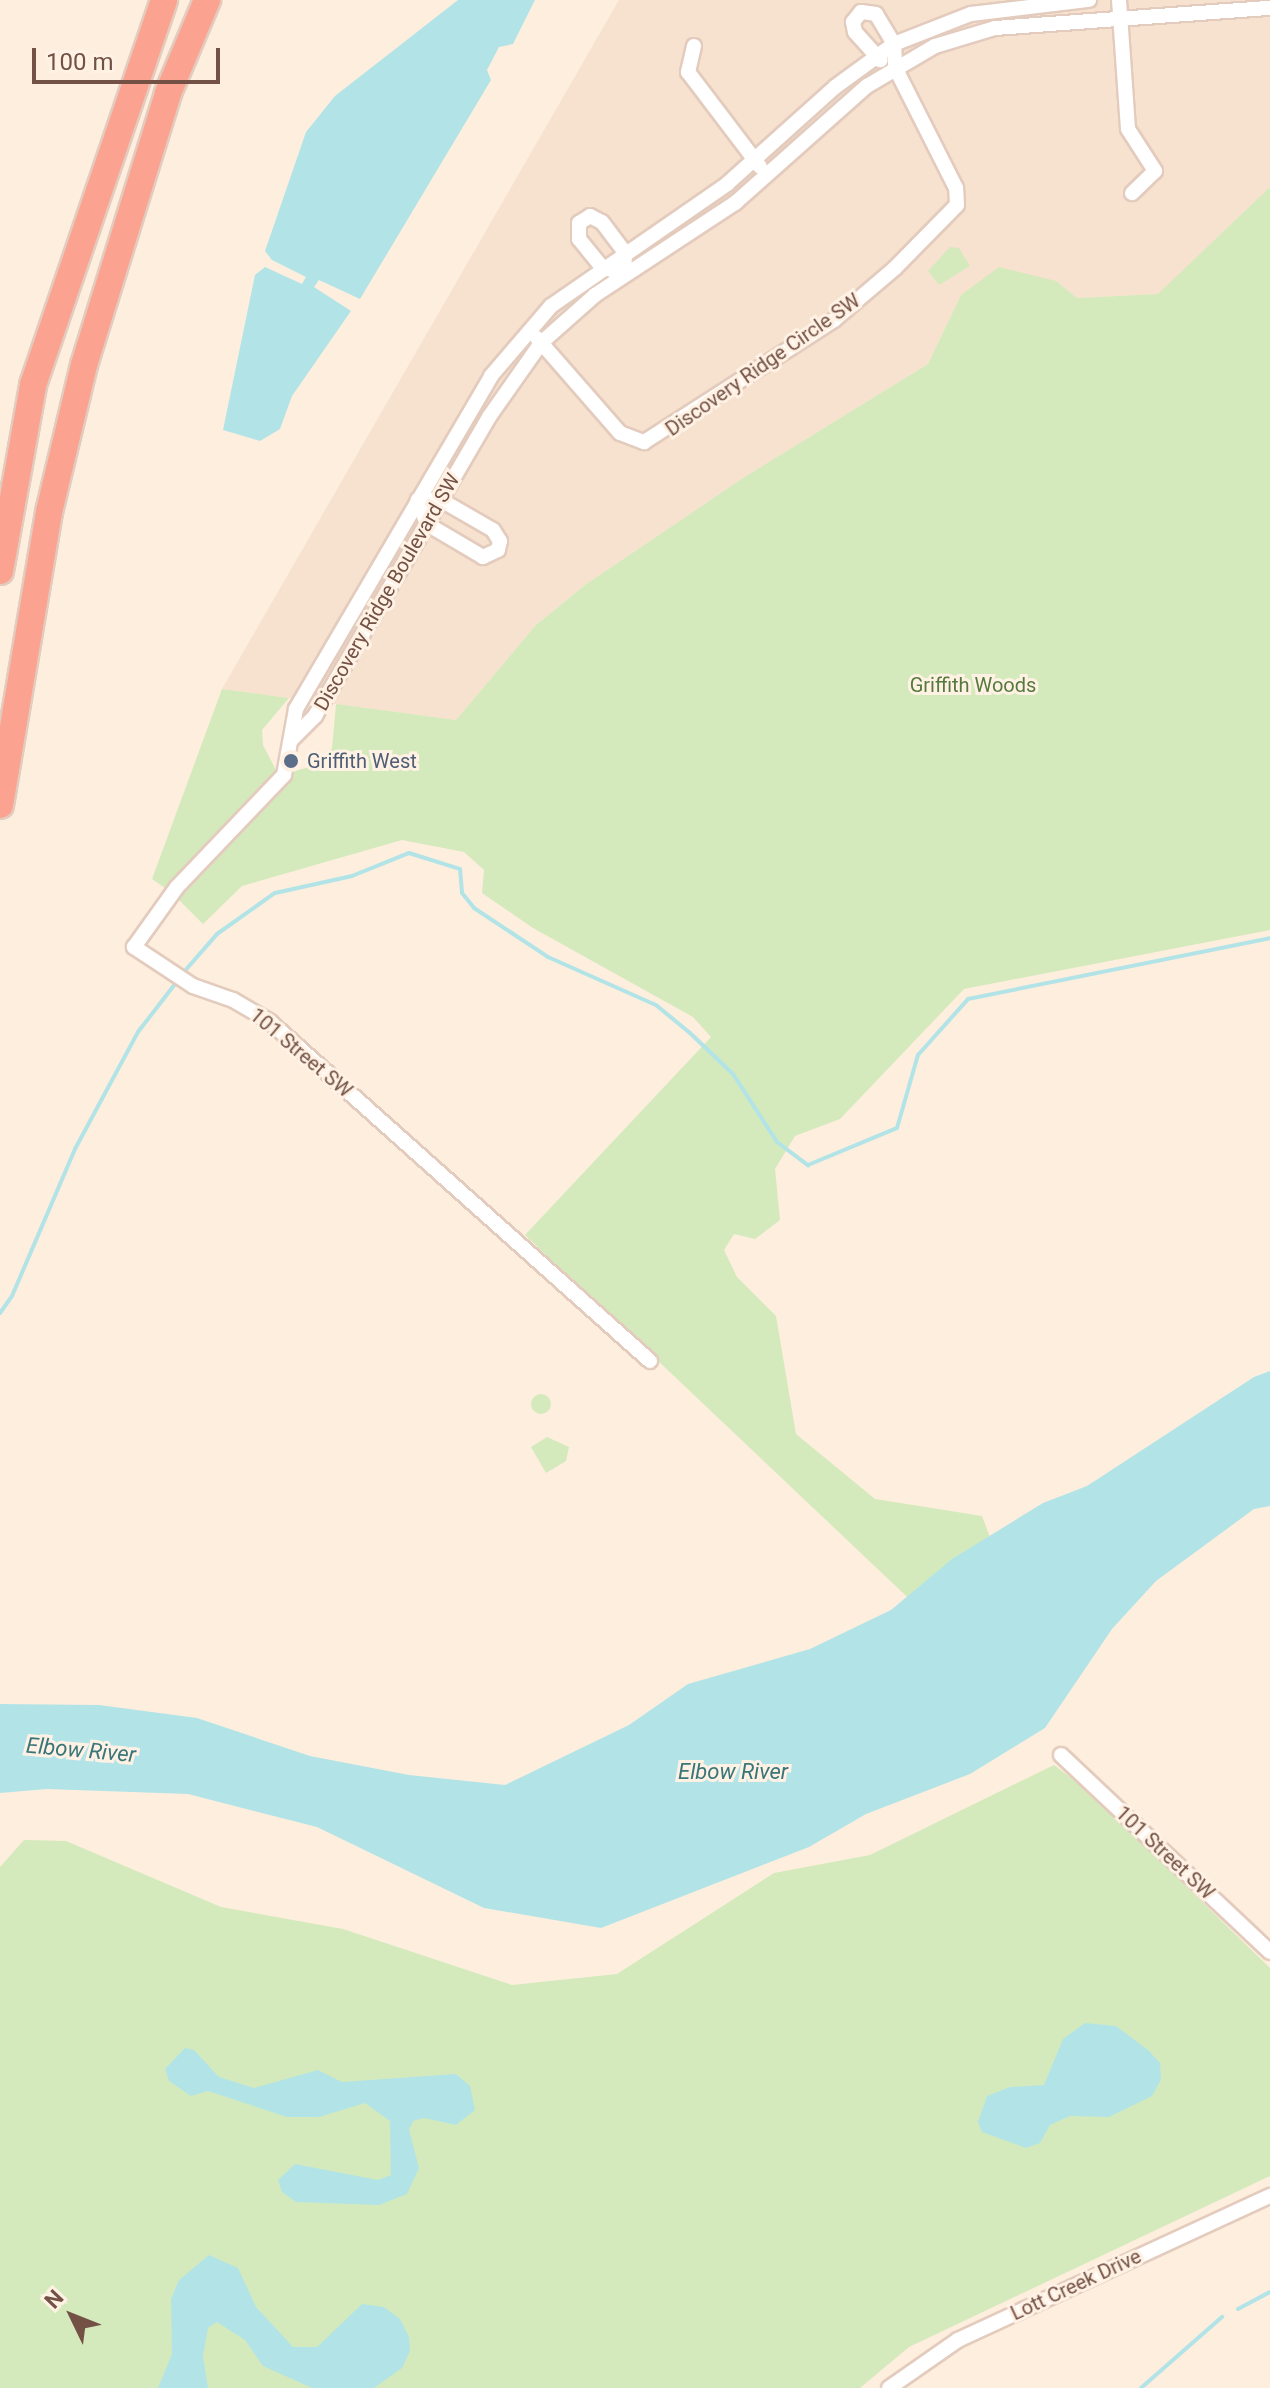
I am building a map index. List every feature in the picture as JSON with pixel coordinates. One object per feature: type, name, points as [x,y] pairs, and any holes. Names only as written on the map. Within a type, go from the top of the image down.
[{"type":"highway","points":[[0,571],[33,385],[164,0]]},
{"type":"highway","points":[[0,805],[49,512],[84,365],[168,93],[207,0]]},
{"type":"street","name":"Discovery Ridge Boulevard SW","points":[[292,739],[296,709],[491,376],[528,328],[601,266],[755,161],[874,57],[894,44],[971,14],[1089,0]]},
{"type":"street","points":[[1119,0],[1128,129],[1155,171],[1132,193]]},
{"type":"street","name":"Discovery Ridge Boulevard SW","points":[[292,739],[315,716],[514,378],[541,343],[574,311],[768,177],[848,102],[895,67],[935,46],[995,28],[1270,8]]},
{"type":"street","points":[[861,12],[876,14],[894,44],[895,67],[874,57],[853,26],[861,12]]},
{"type":"street","points":[[694,46],[688,72],[768,177]]},
{"type":"street","name":"Discovery Ridge Circle SW","points":[[528,328],[620,433],[644,442],[834,320],[895,268],[957,205],[956,188],[895,67]]},
{"type":"street","points":[[599,219],[625,252],[624,275],[601,266],[577,235],[581,220],[599,219]]},
{"type":"street","points":[[418,500],[441,500],[496,533],[498,550],[483,557],[427,524],[418,500]]},
{"type":"street","name":"101 Street SW","points":[[292,739],[284,775],[177,887],[134,947],[187,982],[233,1000],[269,1021],[650,1361]]},
{"type":"street","name":"101 Street SW","points":[[1061,1755],[1270,1952]]},
{"type":"street","name":"Lott Creek Drive","points":[[889,2388],[958,2340],[1270,2196]]},
{"type":"shaded area","points":[[619,0],[1270,0],[1270,187],[1159,294],[1077,298],[1056,281],[961,295],[928,364],[743,478],[585,585],[536,625],[456,720],[222,689]]},
{"type":"green space","name":"Griffith Woods","points":[[1270,187],[1270,930],[964,989],[840,1119],[795,1136],[775,1169],[780,1220],[755,1239],[734,1234],[724,1250],[737,1277],[776,1316],[796,1434],[875,1499],[982,1516],[996,1553],[940,1628],[525,1235],[711,1037],[693,1017],[533,928],[482,893],[484,870],[464,852],[402,840],[242,886],[203,924],[175,896],[294,771],[322,764],[332,748],[336,704],[456,720],[536,625],[585,585],[743,478],[928,364],[961,295],[999,267],[1056,281],[1077,298],[1158,294]]},
{"type":"green space","points":[[950,247],[959,248],[970,266],[939,285],[928,271]]},
{"type":"green space","points":[[222,689],[289,698],[262,730],[263,745],[277,772],[165,888],[152,879]]},
{"type":"green space","points":[[541,1394],[548,1397],[551,1404],[548,1411],[541,1414],[534,1411],[531,1404],[534,1397]]},
{"type":"green space","points":[[547,1437],[569,1447],[566,1461],[546,1473],[531,1447]]},
{"type":"green space","points":[[1054,1765],[1087,1790],[1270,1968],[1270,2176],[909,2347],[860,2388],[0,2388],[0,1867],[24,1840],[66,1841],[221,1907],[343,1929],[512,1985],[617,1974],[774,1873],[870,1855]]},
{"type":"water","points":[[458,0],[535,0],[513,44],[499,47],[487,70],[491,80],[360,299],[319,280],[314,287],[351,311],[292,396],[280,429],[260,441],[223,430],[255,275],[265,267],[302,284],[306,277],[272,260],[265,251],[306,132],[335,96]]},
{"type":"water","name":"Elbow River","points":[[1270,1371],[1270,1506],[1254,1509],[1156,1581],[1112,1629],[1045,1728],[970,1774],[866,1814],[809,1847],[601,1928],[484,1908],[317,1827],[188,1794],[47,1789],[0,1793],[0,1704],[99,1705],[197,1718],[310,1756],[409,1775],[505,1785],[629,1725],[688,1684],[810,1649],[891,1610],[952,1559],[1043,1503],[1087,1486],[1254,1377]]},
{"type":"water","points":[[1085,2023],[1116,2026],[1160,2063],[1161,2080],[1152,2096],[1109,2117],[1070,2116],[1050,2125],[1040,2143],[1026,2148],[982,2132],[978,2122],[987,2096],[1010,2087],[1044,2085],[1063,2039]]},
{"type":"water","points":[[185,2048],[194,2050],[219,2077],[254,2088],[318,2070],[342,2082],[456,2074],[470,2086],[475,2110],[456,2125],[424,2118],[413,2121],[409,2130],[419,2168],[407,2194],[379,2205],[296,2202],[282,2192],[278,2180],[295,2164],[378,2180],[391,2175],[390,2121],[365,2103],[319,2117],[287,2117],[208,2091],[191,2096],[169,2081],[165,2069]]},
{"type":"water","points":[[209,2255],[238,2268],[256,2307],[293,2347],[317,2347],[362,2304],[384,2307],[400,2319],[409,2337],[410,2351],[402,2368],[374,2388],[312,2388],[263,2366],[245,2340],[217,2322],[208,2328],[203,2356],[208,2388],[158,2388],[172,2354],[171,2299],[179,2280]]},
{"type":"waterway","points":[[183,973],[217,934],[275,893],[352,876],[409,853],[460,869],[462,893],[474,908],[548,957],[656,1005],[733,1074],[777,1142],[808,1165],[897,1128],[918,1055],[968,999],[1270,938]]},
{"type":"waterway","points":[[0,1313],[12,1296],[75,1149],[138,1032],[178,980]]},
{"type":"waterway","points":[[1238,2309],[1270,2292]]},
{"type":"waterway","points":[[1141,2388],[1222,2317]]},
{"type":"place","name":"Griffith West","points":[[291,761]]}]
